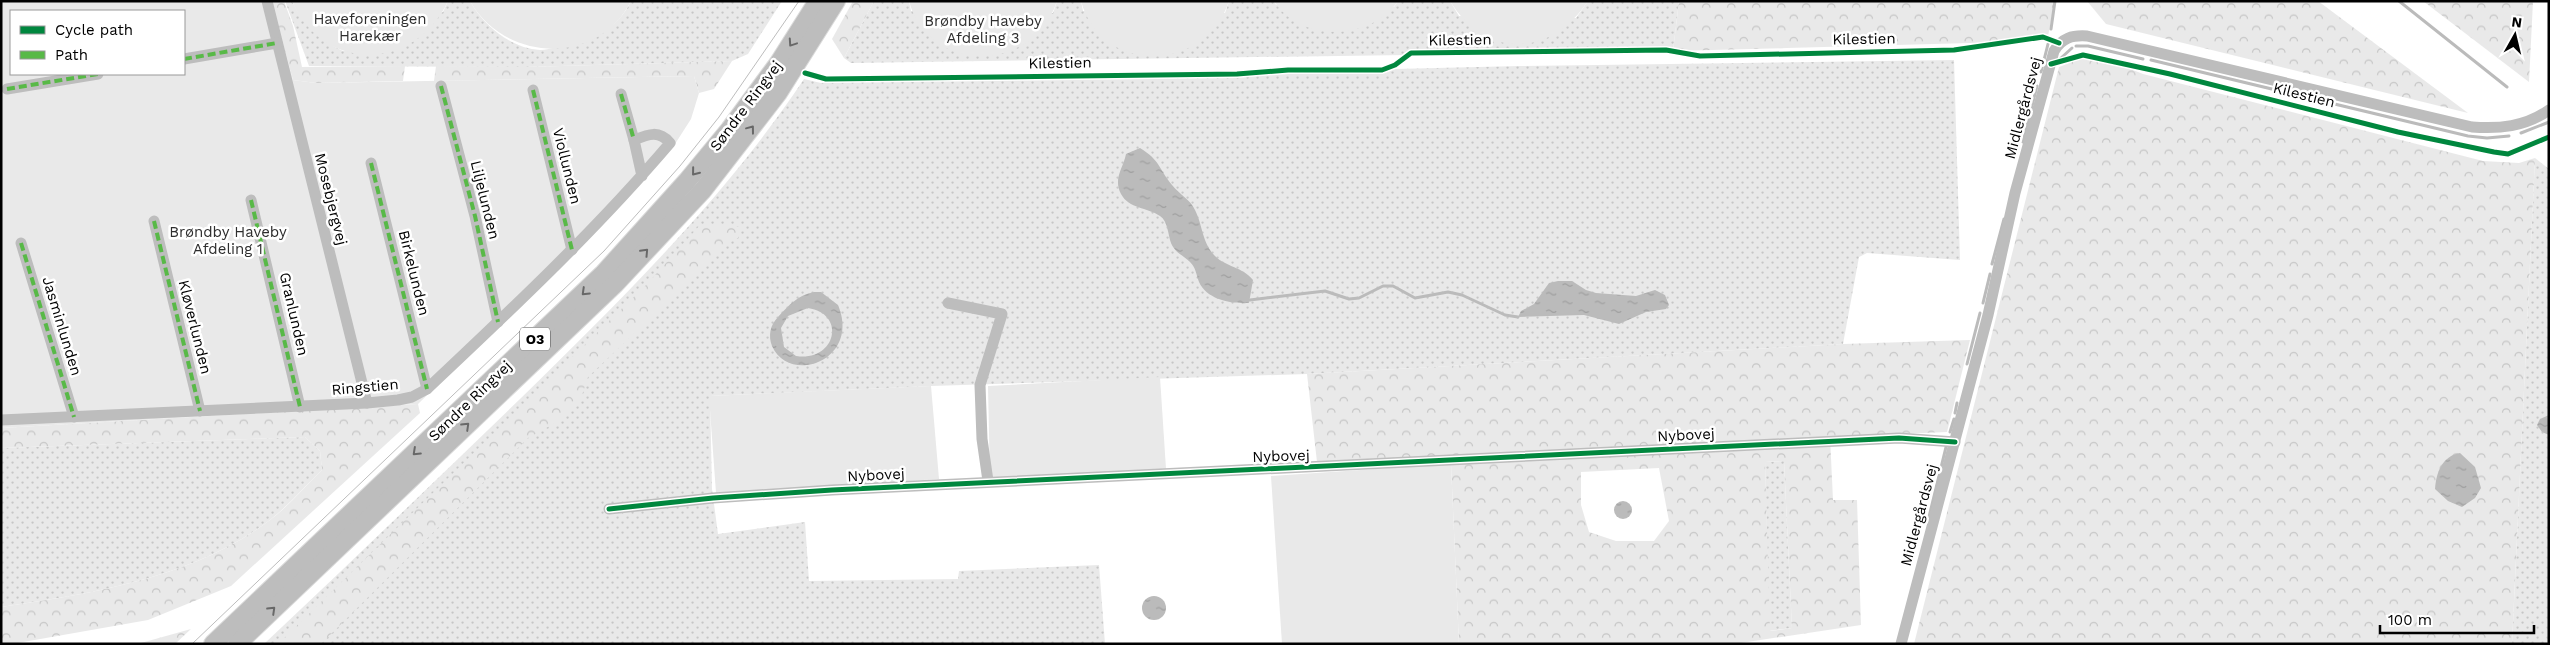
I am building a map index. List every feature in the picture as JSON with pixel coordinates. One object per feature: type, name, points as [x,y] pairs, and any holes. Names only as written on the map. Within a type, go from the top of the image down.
[{"type":"main road","name":"Søndre Ringvej","points":[[213,644],[604,273],[688,182],[730,129],[778,64],[818,1]]},
{"type":"main road","name":"Søndre Ringvej","points":[[237,644],[615,284],[696,197],[778,93],[836,1]]},
{"type":"street","name":"Mosebjergvej","points":[[267,1],[367,403]]},
{"type":"street","name":"Midlergårdsvej","points":[[1901,644],[1988,315],[2018,184],[2054,51],[2065,39],[2087,36],[2472,127],[2509,127],[2534,119],[2549,110]]},
{"type":"street","points":[[185,59],[277,43]]},
{"type":"street","points":[[7,89],[92,75]]},
{"type":"street","name":"Liljelunden","points":[[441,86],[474,216],[498,322]]},
{"type":"street","name":"Viollunden","points":[[533,90],[572,250]]},
{"type":"street","points":[[621,94],[642,176]]},
{"type":"street","name":"Ringstien","points":[[1,420],[300,407],[367,403],[412,397],[427,389],[572,250],[642,176],[670,143],[664,137],[655,134],[634,140]]},
{"type":"street","name":"Birkelunden","points":[[370,163],[427,389]]},
{"type":"street","name":"Granlunden","points":[[251,200],[300,407]]},
{"type":"street","name":"Kløverlunden","points":[[154,221],[200,411]]},
{"type":"street","name":"Jasminlunden","points":[[21,243],[74,417]]},
{"type":"street","points":[[948,303],[1002,314],[980,385],[982,439],[988,481]]},
{"type":"street","name":"Nybovej","points":[[609,509],[713,498],[988,481],[1889,438],[1932,438],[1955,442]]},
{"type":"green space","name":"Brøndby Haveby Afdeling 1","points":[[1,1],[272,1],[293,80],[316,83],[694,76],[699,93],[691,119],[675,144],[578,248],[418,404],[1,428]]},
{"type":"green space","points":[[271,1],[284,1],[293,26],[302,67],[405,66],[403,81],[316,83],[293,80]]},
{"type":"green space","points":[[285,1],[292,1],[301,17],[313,30],[343,51],[443,12],[448,1],[470,1],[482,19],[499,34],[529,49],[544,50],[583,40],[600,33],[620,18],[631,1],[782,1],[748,54],[732,61],[526,67],[309,66]]},
{"type":"green space","name":"Haveforeningen Harekær","points":[[292,1],[448,1],[433,24],[414,41],[393,51],[370,55],[347,52],[325,42],[306,25]]},
{"type":"green space","name":"Haveforeningen Harekær","points":[[470,1],[631,1],[616,22],[597,37],[575,46],[551,49],[527,45],[505,36],[485,21]]},
{"type":"green space","points":[[853,1],[874,1],[844,58],[832,39]]},
{"type":"green space","points":[[874,1],[909,1],[911,11],[1053,13],[1057,1],[1081,1],[1083,11],[1225,13],[1229,1],[1274,1],[1276,5],[1394,7],[1398,1],[1450,1],[1459,16],[1576,18],[1588,1],[1679,1],[1673,51],[851,63],[844,58]]},
{"type":"green space","name":"Brøndby Haveby Afdeling 3","points":[[909,1],[1057,1],[1045,25],[1027,42],[1005,52],[982,56],[959,53],[937,43],[920,25]]},
{"type":"green space","name":"Brøndby Haveby Afdeling 3","points":[[1081,1],[1229,1],[1217,25],[1199,42],[1177,52],[1154,56],[1131,53],[1109,43],[1092,25]]},
{"type":"green space","points":[[1274,1],[1398,1],[1386,14],[1371,24],[1354,30],[1336,32],[1318,30],[1301,24],[1286,15]]},
{"type":"green space","points":[[1450,1],[1588,1],[1573,19],[1556,33],[1538,41],[1519,44],[1500,42],[1482,34],[1465,20]]},
{"type":"green space","points":[[1679,1],[2055,1],[2047,41],[1673,51]]},
{"type":"green space","points":[[2087,1],[2318,1],[2468,113],[2106,24]]},
{"type":"green space","points":[[2423,1],[2533,1],[2529,82]]},
{"type":"green space","points":[[2093,54],[2143,74],[2483,161],[2519,163],[2535,158],[2512,644],[1914,644],[2059,67]]},
{"type":"green space","points":[[1954,60],[1960,260],[1867,253],[1859,257],[1843,344],[1307,374],[931,386],[710,396],[712,489],[718,534],[805,522],[809,581],[958,579],[959,571],[1099,565],[1105,644],[264,644],[520,399],[634,285],[706,207],[740,166],[804,79],[821,83],[1520,66]]},
{"type":"green space","points":[[732,61],[714,89],[699,93],[694,76],[434,81],[436,66],[526,67]]},
{"type":"green space","points":[[2535,158],[2549,169],[2549,644],[2512,644]]},
{"type":"green space","points":[[701,224],[742,227],[738,238],[726,244],[588,377],[579,404],[564,418],[528,438],[321,644],[278,644],[647,284]]},
{"type":"green space","points":[[1970,340],[1947,432],[1830,437],[1833,500],[1857,500],[1861,625],[1734,644],[1459,644],[1451,464],[1317,462],[1307,374],[1843,344]],"holes":[[[1784,461],[1792,628],[1770,631],[1765,462]],[[1659,468],[1669,521],[1654,541],[1616,541],[1589,532],[1581,505],[1581,472]]]},
{"type":"green space","points":[[1160,377],[1166,469],[990,480],[988,386]]},
{"type":"green space","points":[[931,386],[939,479],[716,493],[709,396]]},
{"type":"green space","points":[[418,404],[420,413],[231,586],[148,620],[12,644],[1,644],[1,607],[107,589],[176,569],[209,556],[240,540],[270,520],[322,470],[320,451],[305,437],[1,448],[1,428]]},
{"type":"green space","points":[[305,437],[320,451],[322,470],[270,520],[240,540],[209,556],[142,580],[71,596],[1,607],[1,448]]},
{"type":"green space","points":[[1784,461],[1792,628],[1769,631],[1765,462]]},
{"type":"green space","points":[[1451,464],[1459,644],[1282,644],[1271,476]]},
{"type":"green space","points":[[191,629],[175,644],[135,644],[141,643]]},
{"type":"water","points":[[1140,148],[1152,157],[1172,185],[1193,206],[1205,240],[1215,256],[1224,263],[1244,272],[1253,280],[1249,303],[1228,302],[1208,293],[1199,282],[1192,264],[1177,252],[1173,246],[1163,218],[1124,199],[1119,188],[1118,178],[1126,154]]},
{"type":"water","points":[[1572,281],[1586,290],[1596,293],[1636,296],[1655,290],[1665,295],[1669,305],[1666,309],[1646,312],[1619,324],[1584,315],[1518,317],[1521,311],[1534,304],[1549,283]]},
{"type":"water","points":[[821,292],[838,305],[843,324],[840,340],[832,353],[820,361],[807,365],[793,364],[781,358],[772,346],[770,331],[775,320],[786,308],[798,298],[808,293]],"holes":[[[808,308],[820,312],[828,319],[832,327],[832,336],[828,345],[820,352],[810,356],[796,356],[784,347],[781,328],[788,316]]]},
{"type":"water","points":[[2549,415],[2549,435],[2542,432],[2537,425],[2540,419]]},
{"type":"water","points":[[2460,453],[2475,467],[2481,488],[2475,498],[2462,507],[2448,501],[2435,489],[2437,477],[2444,461]]},
{"type":"water","points":[[1623,501],[1629,504],[1632,510],[1629,516],[1623,519],[1617,516],[1614,510],[1617,504]]},
{"type":"water","points":[[1154,596],[1159,597],[1165,603],[1165,613],[1159,619],[1154,620],[1149,619],[1143,613],[1142,608],[1143,603],[1149,597]]},
{"type":"waterway","points":[[2051,29],[2055,1]]},
{"type":"waterway","points":[[2399,1],[2507,87]]},
{"type":"waterway","points":[[2041,72],[2048,44]]},
{"type":"waterway","points":[[2076,46],[2088,46],[2143,59]]},
{"type":"waterway","points":[[2061,58],[2072,48]]},
{"type":"waterway","points":[[2151,60],[2468,136],[2487,138],[2509,136]]},
{"type":"waterway","points":[[2023,142],[2037,86]]},
{"type":"waterway","points":[[2521,133],[2549,122]]},
{"type":"waterway","points":[[1992,264],[2004,219]]},
{"type":"waterway","points":[[1983,303],[1990,274]]},
{"type":"waterway","points":[[1250,300],[1325,291],[1349,299],[1359,298],[1383,286],[1393,286],[1415,298],[1448,292],[1462,295],[1505,315],[1518,317]]},
{"type":"waterway","points":[[1967,364],[1980,313]]},
{"type":"waterway","points":[[1955,413],[1957,403]]},
{"type":"waterway","points":[[1950,432],[1954,419]]},
{"type":"waterway","points":[[1928,521],[1946,447]]},
{"type":"tram line","points":[[192,644],[604,251],[680,166],[719,117],[799,1]]},
{"type":"marked path","points":[[185,59],[277,43]]},
{"type":"marked path","points":[[7,89],[92,75]]},
{"type":"marked path","points":[[441,86],[475,216],[498,322]]},
{"type":"marked path","points":[[533,90],[572,250]]},
{"type":"marked path","points":[[621,94],[634,140]]},
{"type":"marked path","points":[[371,163],[427,389]]},
{"type":"marked path","points":[[251,200],[300,407]]},
{"type":"marked path","points":[[154,221],[200,411]]},
{"type":"marked path","points":[[21,243],[74,417]]},
{"type":"cycle path","name":"Kilestien","points":[[805,73],[826,79],[1237,74],[1288,70],[1382,70],[1395,65],[1411,53],[1666,50],[1700,56],[1954,50],[2043,37],[2059,43]]},
{"type":"cycle path","name":"Kilestien","points":[[2051,64],[2083,55],[2170,74],[2398,132],[2494,152],[2508,154],[2549,137]]},
{"type":"cycle path","points":[[609,509],[713,498],[832,490],[1899,438],[1955,442]]}]
